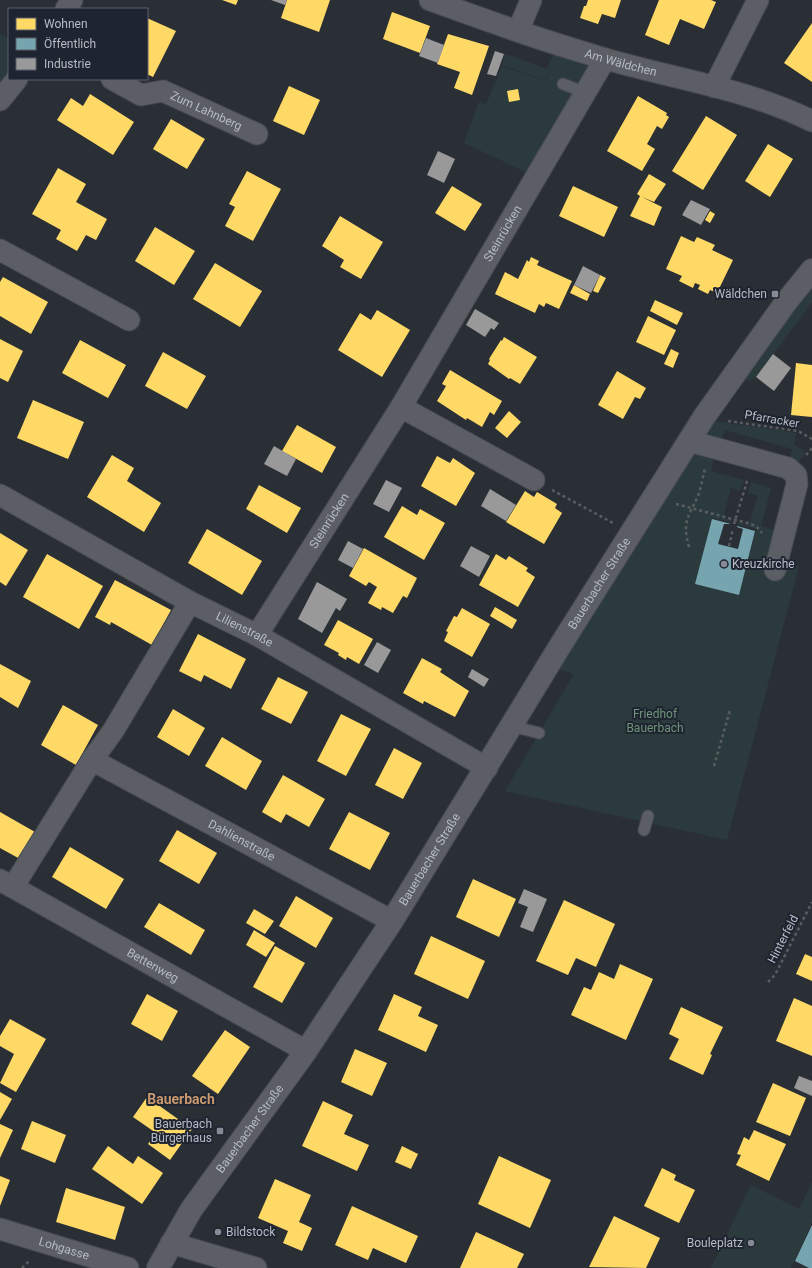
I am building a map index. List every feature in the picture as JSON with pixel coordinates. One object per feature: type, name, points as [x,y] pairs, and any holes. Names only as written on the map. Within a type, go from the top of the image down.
[{"type":"street","name":"Am Wäldchen","points":[[430,0],[518,31],[605,59],[756,99],[794,112],[812,122]]},
{"type":"street","points":[[518,31],[531,0]]},
{"type":"street","points":[[714,87],[758,0]]},
{"type":"street","name":"Steinrücken","points":[[257,635],[401,407],[605,59]]},
{"type":"street","points":[[0,100],[17,80]]},
{"type":"street","name":"Zum Lahnberg","points":[[114,80],[141,95],[163,91],[257,134]]},
{"type":"street","points":[[0,250],[129,320]]},
{"type":"street","points":[[798,286],[812,252]]},
{"type":"street","points":[[798,286],[812,270]]},
{"type":"street","name":"Bauerbacher Straße","points":[[158,1268],[171,1243],[195,1204],[306,1052],[392,921],[652,497],[689,441],[798,286]]},
{"type":"street","points":[[401,407],[534,480]]},
{"type":"street","points":[[689,441],[791,469],[797,478],[775,570]]},
{"type":"street","name":"Lilienstraße","points":[[0,495],[190,602],[257,635],[487,768]]},
{"type":"street","points":[[6,884],[113,731],[190,602]]},
{"type":"street","name":"Dahlienstraße","points":[[92,760],[392,921]]},
{"type":"street","name":"Bettenweg","points":[[6,884],[306,1052]]},
{"type":"street","name":"Lohgasse","points":[[0,1229],[128,1268]]},
{"type":"street","points":[[171,1243],[256,1268]]},
{"type":"lane","points":[[563,84],[586,93]]},
{"type":"lane","points":[[511,726],[539,733]]},
{"type":"lane","points":[[644,830],[648,816]]},
{"type":"path","name":"Pfarracker","points":[[727,421],[798,431],[812,439]]},
{"type":"path","points":[[689,547],[686,537],[686,524],[690,508],[698,496],[711,447]]},
{"type":"path","points":[[734,524],[753,459]]},
{"type":"path","points":[[534,480],[631,533]]},
{"type":"path","points":[[652,497],[757,527],[762,531],[764,542],[781,547]]},
{"type":"path","points":[[729,546],[733,529]]},
{"type":"path","points":[[714,766],[730,710]]},
{"type":"path","name":"Hinterfeld","points":[[768,982],[775,975],[812,902]]},
{"type":"green space","points":[[0,34],[8,38],[8,74],[0,86]]},
{"type":"green space","points":[[505,54],[547,69],[553,55],[588,67],[528,173],[464,143],[479,102],[486,104],[502,66],[546,81],[550,69],[545,80],[502,65]]},
{"type":"green space","points":[[812,285],[812,302],[756,377],[749,381],[744,377]]},
{"type":"green space","points":[[714,421],[796,433],[794,445],[802,449],[805,453],[796,465],[789,462],[792,449],[725,430],[721,443],[710,436],[709,432]]},
{"type":"green space","name":"Friedhof Bauerbach","points":[[695,453],[715,455],[711,471],[744,480],[740,491],[731,488],[723,517],[732,520],[731,522],[712,518],[696,583],[739,595],[756,529],[738,524],[738,522],[749,525],[758,496],[748,493],[751,482],[771,488],[761,526],[776,530],[786,562],[799,566],[727,840],[505,791],[574,674],[559,669],[689,458]]},
{"type":"green space","points":[[812,1182],[812,1222],[791,1268],[711,1268],[751,1185],[799,1209]]},
{"type":"building: Wohnen","points":[[222,0],[238,0],[236,5]]},
{"type":"building: Wohnen","points":[[287,0],[330,0],[319,32],[281,18]]},
{"type":"building: Wohnen","points":[[588,0],[621,0],[615,18],[602,14],[598,24],[580,18],[584,6],[586,6]]},
{"type":"building: Wohnen","points":[[659,0],[711,0],[716,2],[704,29],[680,19],[669,45],[645,35]]},
{"type":"building: Wohnen","points":[[392,12],[430,26],[420,53],[383,39]]},
{"type":"building: Wohnen","points":[[148,18],[176,31],[153,77],[148,74]]},
{"type":"building: Wohnen","points":[[812,23],[812,82],[784,63]]},
{"type":"building: Wohnen","points":[[448,34],[489,46],[472,95],[454,88],[460,72],[437,64]]},
{"type":"building: Wohnen","points":[[289,86],[320,100],[304,135],[273,121]]},
{"type":"building: Wohnen","points":[[518,89],[520,100],[509,102],[507,91]]},
{"type":"building: Wohnen","points":[[90,94],[134,122],[113,155],[57,120],[71,98],[83,106]]},
{"type":"building: Wohnen","points":[[638,96],[667,113],[666,115],[669,117],[662,129],[657,126],[647,144],[655,149],[642,171],[607,151]]},
{"type":"building: Wohnen","points":[[706,116],[737,135],[703,190],[672,171]]},
{"type":"building: Wohnen","points":[[171,119],[205,139],[187,169],[153,149]]},
{"type":"building: Wohnen","points":[[768,144],[793,159],[770,197],[745,181]]},
{"type":"building: Wohnen","points":[[58,168],[86,184],[76,202],[107,219],[96,240],[86,235],[77,251],[56,239],[61,230],[32,214]]},
{"type":"building: Wohnen","points":[[247,171],[281,189],[253,241],[225,226],[235,207],[229,204]]},
{"type":"building: Wohnen","points":[[649,174],[666,184],[654,202],[642,197],[662,207],[654,226],[630,216],[640,196],[637,194]]},
{"type":"building: Wohnen","points":[[452,186],[482,204],[465,231],[435,213]]},
{"type":"building: Wohnen","points":[[573,186],[618,207],[604,237],[559,216]]},
{"type":"building: Wohnen","points":[[710,211],[715,214],[710,223],[705,220]]},
{"type":"building: Wohnen","points":[[340,216],[383,242],[361,279],[340,267],[344,260],[322,246]]},
{"type":"building: Wohnen","points":[[155,227],[195,251],[174,285],[135,261]]},
{"type":"building: Wohnen","points":[[681,236],[694,242],[697,237],[715,245],[712,250],[733,260],[717,293],[710,290],[708,294],[698,289],[700,285],[695,283],[693,288],[679,281],[682,276],[666,269]]},
{"type":"building: Wohnen","points":[[531,257],[539,261],[537,265],[572,281],[559,309],[546,303],[544,307],[539,304],[535,313],[495,294],[505,272],[518,279],[527,260],[529,262]]},
{"type":"building: Wohnen","points":[[215,263],[262,291],[240,327],[193,299]]},
{"type":"building: Wohnen","points":[[600,275],[606,278],[598,293],[593,291]]},
{"type":"building: Wohnen","points":[[3,277],[48,302],[31,334],[0,316],[0,282]]},
{"type":"building: Wohnen","points":[[574,285],[590,294],[587,301],[570,293]]},
{"type":"building: Wohnen","points":[[655,300],[683,313],[677,325],[650,311]]},
{"type":"building: Wohnen","points":[[377,310],[410,330],[382,377],[338,350],[360,313],[371,320]]},
{"type":"building: Wohnen","points":[[648,316],[676,330],[664,355],[636,342]]},
{"type":"building: Wohnen","points":[[504,337],[537,357],[520,384],[510,378],[509,379],[488,364],[489,359]]},
{"type":"building: Wohnen","points":[[0,339],[23,351],[8,382],[0,378]]},
{"type":"building: Wohnen","points":[[80,340],[126,365],[108,398],[62,373]]},
{"type":"building: Wohnen","points":[[671,349],[679,353],[673,368],[664,364]]},
{"type":"building: Wohnen","points":[[163,352],[206,376],[187,409],[145,386]]},
{"type":"building: Wohnen","points":[[796,363],[812,365],[812,417],[791,415]]},
{"type":"building: Wohnen","points":[[450,370],[502,401],[494,415],[490,412],[482,427],[467,418],[466,420],[437,401],[446,386],[442,384]]},
{"type":"building: Wohnen","points":[[617,371],[646,388],[640,399],[635,397],[623,419],[598,405]]},
{"type":"building: Wohnen","points":[[33,400],[84,422],[68,459],[17,438]]},
{"type":"building: Wohnen","points":[[509,411],[521,422],[507,438],[495,428]]},
{"type":"building: Wohnen","points":[[297,425],[336,447],[322,473],[282,451]]},
{"type":"building: Wohnen","points":[[112,455],[134,468],[127,481],[161,503],[144,532],[87,497]]},
{"type":"building: Wohnen","points":[[437,456],[450,463],[453,458],[475,473],[456,506],[421,486]]},
{"type":"building: Wohnen","points":[[259,485],[301,508],[287,533],[246,509]]},
{"type":"building: Wohnen","points":[[525,491],[534,497],[537,492],[557,504],[555,508],[562,513],[544,544],[506,522]]},
{"type":"building: Wohnen","points":[[402,506],[417,515],[420,509],[445,523],[424,560],[384,537]]},
{"type":"building: Wohnen","points":[[207,529],[262,561],[242,595],[188,563]]},
{"type":"building: Wohnen","points":[[0,533],[28,550],[6,586],[0,582]]},
{"type":"building: Wohnen","points":[[364,548],[417,578],[407,598],[403,596],[393,613],[382,607],[381,610],[368,603],[377,587],[369,582],[366,586],[349,576]]},
{"type":"building: Wohnen","points":[[47,554],[103,586],[79,629],[23,597]]},
{"type":"building: Wohnen","points":[[496,554],[506,560],[509,556],[528,568],[526,571],[535,577],[518,607],[479,585]]},
{"type":"building: Wohnen","points":[[115,580],[171,610],[152,645],[111,622],[110,625],[95,617]]},
{"type":"building: Wohnen","points":[[495,607],[517,620],[512,629],[490,616]]},
{"type":"building: Wohnen","points":[[462,608],[490,624],[472,657],[444,641],[448,632],[446,631],[454,616],[457,617]]},
{"type":"building: Wohnen","points":[[338,620],[373,639],[359,664],[347,657],[346,660],[338,655],[339,653],[324,645]]},
{"type":"building: Wohnen","points":[[198,634],[246,659],[231,689],[204,675],[201,682],[179,671]]},
{"type":"building: Wohnen","points":[[422,658],[442,669],[440,672],[469,691],[455,717],[424,701],[423,704],[403,693]]},
{"type":"building: Wohnen","points":[[0,664],[31,681],[18,708],[0,697]]},
{"type":"building: Wohnen","points":[[278,677],[308,692],[291,724],[261,709]]},
{"type":"building: Wohnen","points":[[63,705],[98,725],[76,765],[41,745]]},
{"type":"building: Wohnen","points":[[173,709],[205,728],[189,756],[157,737]]},
{"type":"building: Wohnen","points":[[341,714],[371,729],[346,776],[317,761]]},
{"type":"building: Wohnen","points":[[222,737],[262,761],[246,790],[205,766]]},
{"type":"building: Wohnen","points":[[394,748],[422,763],[403,799],[375,785]]},
{"type":"building: Wohnen","points":[[283,775],[325,799],[309,827],[286,814],[281,823],[262,812]]},
{"type":"building: Wohnen","points":[[0,812],[35,832],[20,859],[0,848]]},
{"type":"building: Wohnen","points":[[349,812],[390,833],[370,870],[329,849]]},
{"type":"building: Wohnen","points":[[177,830],[217,853],[199,884],[159,861]]},
{"type":"building: Wohnen","points":[[70,847],[124,879],[106,909],[52,877]]},
{"type":"building: Wohnen","points":[[473,879],[516,899],[499,937],[456,917]]},
{"type":"building: Wohnen","points":[[296,896],[333,918],[316,948],[279,926]]},
{"type":"building: Wohnen","points":[[564,900],[615,924],[596,967],[576,958],[568,975],[536,961]]},
{"type":"building: Wohnen","points":[[159,903],[205,930],[191,955],[144,927]]},
{"type":"building: Wohnen","points":[[254,909],[274,921],[265,934],[246,923]]},
{"type":"building: Wohnen","points":[[254,930],[275,943],[266,957],[246,945]]},
{"type":"building: Wohnen","points":[[431,936],[485,961],[468,999],[414,974]]},
{"type":"building: Wohnen","points":[[275,946],[305,963],[282,1003],[253,987]]},
{"type":"building: Wohnen","points":[[805,954],[812,957],[812,981],[796,974]]},
{"type":"building: Wohnen","points":[[620,964],[653,979],[626,1040],[571,1015],[584,987],[591,990],[599,972],[614,979]]},
{"type":"building: Wohnen","points":[[147,994],[178,1011],[162,1041],[131,1024]]},
{"type":"building: Wohnen","points":[[394,994],[422,1007],[418,1016],[438,1025],[426,1052],[378,1030]]},
{"type":"building: Wohnen","points":[[794,998],[812,1006],[812,1056],[776,1041]]},
{"type":"building: Wohnen","points":[[681,1007],[723,1027],[710,1054],[712,1055],[703,1075],[669,1059],[679,1039],[669,1034]]},
{"type":"building: Wohnen","points":[[10,1019],[46,1039],[16,1092],[0,1083],[14,1054],[0,1046],[0,1036]]},
{"type":"building: Wohnen","points":[[225,1030],[250,1047],[218,1094],[192,1076]]},
{"type":"building: Wohnen","points":[[355,1049],[387,1063],[372,1096],[341,1082]]},
{"type":"building: Wohnen","points":[[773,1083],[806,1098],[790,1136],[756,1122]]},
{"type":"building: Wohnen","points":[[0,1092],[12,1099],[0,1120]]},
{"type":"building: Wohnen","points":[[147,1097],[192,1129],[170,1160],[148,1144],[156,1133],[133,1117]]},
{"type":"building: Wohnen","points":[[323,1101],[353,1115],[344,1134],[369,1145],[357,1171],[302,1146]]},
{"type":"building: Wohnen","points":[[32,1121],[66,1135],[55,1163],[21,1149]]},
{"type":"building: Wohnen","points":[[0,1124],[13,1130],[0,1158]]},
{"type":"building: Wohnen","points":[[754,1130],[786,1144],[769,1181],[736,1165],[741,1155],[737,1154],[744,1137],[749,1140]]},
{"type":"building: Wohnen","points":[[108,1146],[133,1164],[138,1156],[163,1173],[142,1204],[92,1169]]},
{"type":"building: Wohnen","points":[[402,1146],[418,1154],[411,1169],[395,1162]]},
{"type":"building: Wohnen","points":[[499,1156],[551,1180],[530,1228],[478,1204]]},
{"type":"building: Wohnen","points":[[662,1168],[676,1175],[674,1180],[695,1190],[679,1223],[644,1206]]},
{"type":"building: Wohnen","points":[[0,1176],[10,1180],[0,1206]]},
{"type":"building: Wohnen","points":[[275,1179],[311,1195],[299,1222],[312,1228],[302,1251],[283,1243],[288,1231],[258,1218]]},
{"type":"building: Wohnen","points":[[66,1188],[125,1207],[115,1240],[56,1222]]},
{"type":"building: Wohnen","points":[[352,1206],[418,1236],[406,1263],[373,1248],[368,1260],[335,1245]]},
{"type":"building: Wohnen","points":[[614,1216],[660,1238],[646,1268],[589,1267]]},
{"type":"building: Wohnen","points":[[476,1232],[524,1254],[517,1268],[460,1268]]},
{"type":"building: Öffentlich","name":"Kreuzkirche","points":[[712,519],[731,524],[724,524],[718,544],[738,549],[743,529],[737,526],[755,531],[739,595],[695,584]]},
{"type":"building: Öffentlich","points":[[812,1225],[812,1268],[809,1268],[795,1261]]},
{"type":"building: Industrie","points":[[271,0],[287,0],[285,5]]},
{"type":"building: Industrie","points":[[426,38],[444,45],[438,63],[419,56]]},
{"type":"building: Industrie","points":[[495,51],[504,54],[496,76],[487,74]]},
{"type":"building: Industrie","points":[[438,151],[455,159],[444,183],[427,175]]},
{"type":"building: Industrie","points":[[691,200],[710,209],[701,225],[682,215]]},
{"type":"building: Industrie","points":[[583,266],[600,275],[591,293],[574,285]]},
{"type":"building: Industrie","points":[[475,309],[499,323],[494,330],[491,328],[485,337],[466,325]]},
{"type":"building: Industrie","points":[[773,354],[791,368],[774,391],[756,377]]},
{"type":"building: Industrie","points":[[274,446],[296,459],[287,476],[264,464]]},
{"type":"building: Industrie","points":[[386,480],[402,488],[389,512],[373,504]]},
{"type":"building: Industrie","points":[[490,489],[516,505],[506,521],[481,506]]},
{"type":"building: Industrie","points":[[348,541],[363,549],[353,568],[338,560]]},
{"type":"building: Industrie","points":[[471,546],[490,556],[479,577],[460,566]]},
{"type":"building: Industrie","points":[[317,582],[347,599],[340,611],[336,608],[322,633],[298,619]]},
{"type":"building: Industrie","points":[[377,642],[391,650],[378,673],[364,665]]},
{"type":"building: Industrie","points":[[472,669],[489,679],[484,687],[468,677]]},
{"type":"building: Industrie","points":[[524,889],[547,899],[533,932],[520,927],[528,907],[518,903]]},
{"type":"building: Industrie","points":[[799,1076],[812,1081],[812,1096],[794,1088]]},
{"type":"place","name":"Wäldchen","points":[[775,294]]},
{"type":"place","name":"Kreuzkirche","points":[[724,564]]},
{"type":"place","name":"Bauerbach Bürgerhaus","points":[[220,1131]]},
{"type":"place","name":"Bildstock","points":[[218,1232]]},
{"type":"place","name":"Bouleplatz","points":[[751,1243]]},
{"type":"district","name":"Bauerbach","points":[[181,1099]]}]
